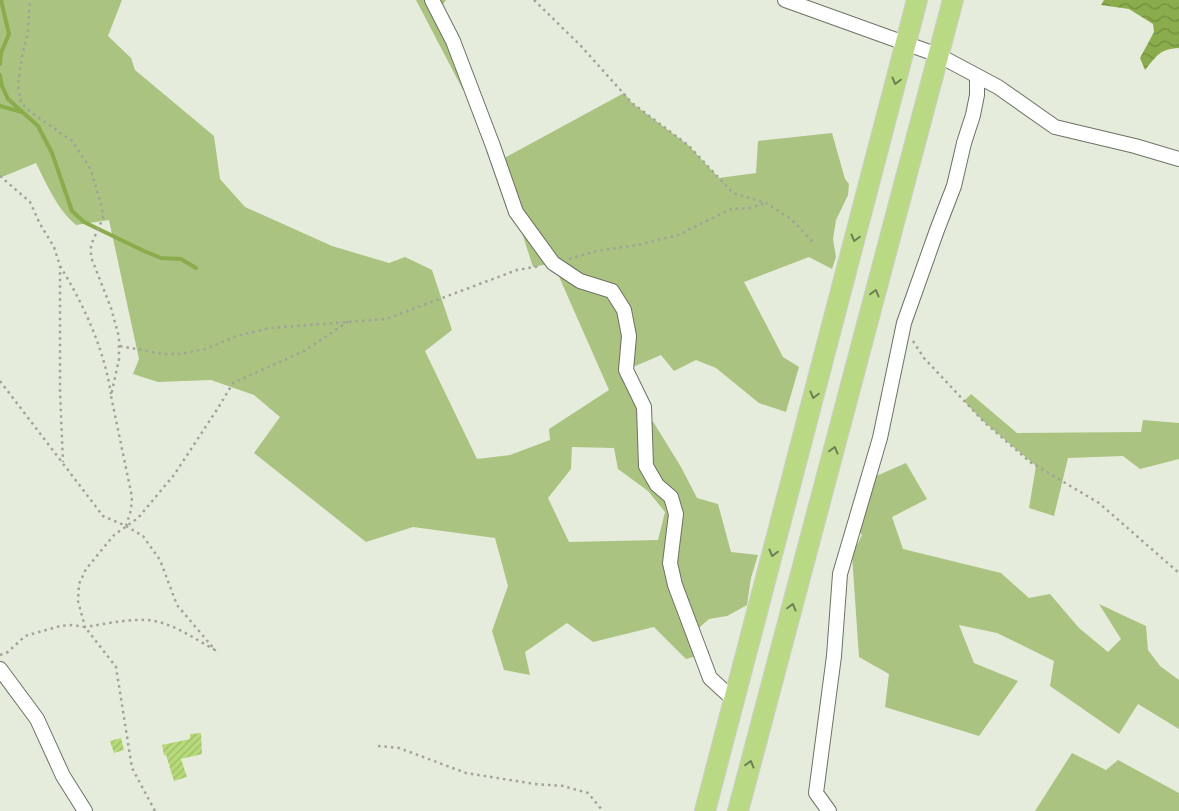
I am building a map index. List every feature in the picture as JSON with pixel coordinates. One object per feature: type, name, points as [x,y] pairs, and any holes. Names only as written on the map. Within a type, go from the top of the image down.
[{"type":"highway","points":[[705,811],[917,0]]},
{"type":"highway","points":[[738,811],[953,0]]},
{"type":"street","points":[[432,0],[453,41],[494,146],[516,212],[553,263],[580,281],[612,291],[624,310],[629,336],[626,370],[644,407],[646,466],[658,485],[671,497],[676,514],[670,563],[674,585],[710,678],[734,700]]},
{"type":"street","points":[[785,0],[813,5],[938,55],[998,87],[1056,127],[1135,146],[1179,159]]},
{"type":"street","points":[[829,811],[816,793],[834,656],[840,574],[880,438],[904,323],[954,186],[973,115],[977,95],[977,76]]},
{"type":"street","points":[[0,669],[37,719],[63,776],[85,811]]},
{"type":"path","points":[[30,0],[28,31],[18,85],[21,103],[72,141],[91,170],[103,218],[90,245],[90,257],[111,308],[119,338],[117,372],[111,396]]},
{"type":"path","points":[[534,0],[581,46],[632,103],[688,145],[733,193],[766,203],[791,219],[813,242]]},
{"type":"path","points":[[0,176],[30,202],[40,224],[54,247],[60,266],[75,291],[88,319],[107,372],[132,497],[131,510],[126,526]]},
{"type":"path","points":[[119,346],[163,354],[180,354],[270,328],[386,319],[517,270],[553,263],[596,251],[678,235],[731,209],[750,208],[766,203]]},
{"type":"path","points":[[60,266],[60,382],[64,464]]},
{"type":"path","points":[[155,811],[132,768],[116,667],[85,627],[78,601],[79,584],[86,569],[114,535],[138,518],[174,475],[232,383],[304,351],[349,321]]},
{"type":"path","points":[[904,323],[909,336],[924,358],[983,422],[1030,462],[1098,504],[1179,573]]},
{"type":"path","points":[[0,381],[103,516],[143,536],[160,560],[177,605],[215,650],[175,628],[149,620],[123,621],[85,627],[60,626],[25,636],[8,652],[0,655]]},
{"type":"path","points":[[378,746],[399,748],[466,773],[534,784],[563,786],[588,793],[603,811]]},
{"type":"shaded area","points":[[0,0],[122,0],[108,36],[131,58],[135,70],[214,136],[220,179],[245,207],[332,246],[389,263],[405,257],[432,270],[452,330],[425,351],[477,459],[510,455],[550,440],[549,429],[609,390],[553,263],[533,267],[499,161],[624,93],[632,103],[688,145],[719,178],[756,173],[758,141],[832,133],[845,179],[849,184],[848,195],[836,220],[833,239],[836,257],[832,269],[809,257],[744,282],[783,357],[799,367],[786,412],[759,403],[716,368],[696,360],[674,371],[661,355],[626,370],[644,407],[681,467],[697,498],[718,504],[731,552],[758,555],[751,578],[747,605],[727,616],[709,619],[691,635],[710,652],[686,659],[654,627],[593,642],[567,623],[525,652],[530,675],[504,670],[492,631],[508,586],[495,538],[413,527],[366,542],[254,453],[280,417],[254,395],[211,380],[158,382],[133,374],[139,359],[109,220],[76,225],[63,212],[48,188],[36,163],[2,177],[0,176]],"holes":[[[572,447],[614,448],[618,469],[648,491],[665,512],[658,540],[569,542],[548,498],[571,469]]]},
{"type":"shaded area","points":[[416,0],[446,0],[438,12],[471,87],[463,90]]},
{"type":"shaded area","points":[[971,394],[1017,433],[1141,432],[1143,420],[1179,423],[1179,459],[1140,469],[1123,456],[1068,458],[1054,516],[1029,508],[1036,466],[983,421],[964,401]]},
{"type":"shaded area","points":[[906,463],[927,499],[892,517],[903,549],[1001,573],[1029,598],[1050,594],[1079,628],[1108,652],[1121,639],[1099,604],[1146,626],[1148,650],[1160,666],[1179,680],[1179,729],[1138,704],[1119,734],[1050,686],[1054,661],[997,633],[959,625],[974,663],[1018,681],[979,736],[885,707],[889,674],[859,657],[852,555],[862,535],[850,517],[870,499],[867,480]]},
{"type":"shaded area","points":[[1072,753],[1106,770],[1118,760],[1179,793],[1179,811],[1035,811]]},
{"type":"water","points":[[1104,0],[1179,0],[1179,48],[1163,52],[1145,70],[1140,58],[1154,32],[1153,24],[1129,9],[1101,5]]},
{"type":"building","points":[[201,733],[202,754],[181,759],[187,777],[174,781],[162,745],[190,739],[190,734]]},
{"type":"building","points":[[121,738],[124,750],[114,753],[110,741]]},
{"type":"waterway","points":[[0,64],[1,53],[9,34],[1,0]]},
{"type":"waterway","points":[[0,75],[2,86],[8,99],[38,126],[52,153],[72,211],[84,222],[144,251],[161,258],[181,259],[196,268]]},
{"type":"waterway","points":[[0,106],[22,112]]}]
